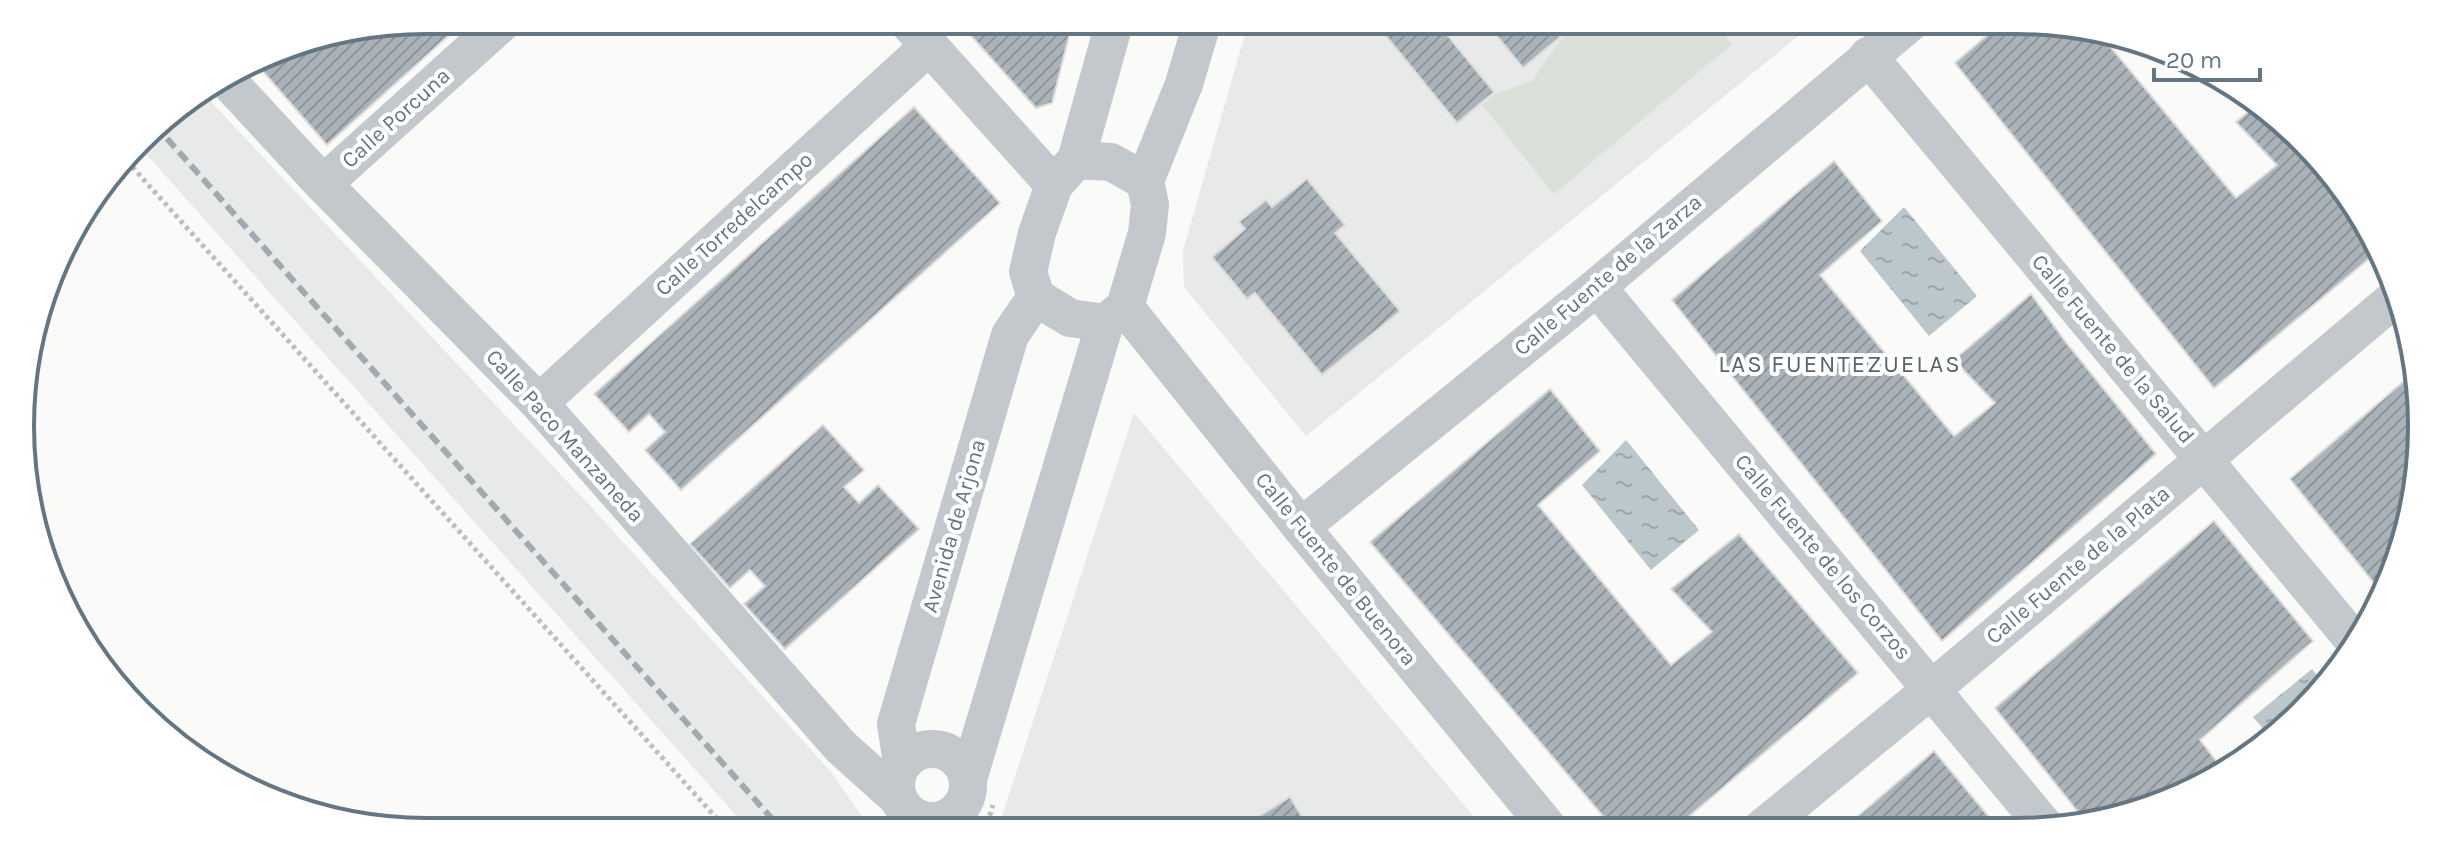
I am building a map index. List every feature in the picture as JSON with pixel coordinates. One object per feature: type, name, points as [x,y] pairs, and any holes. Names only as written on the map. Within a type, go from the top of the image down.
[{"type":"street","name":"Calle Porcuna","points":[[323,184],[489,34]]},
{"type":"street","name":"Calle Torredelcampo","points":[[539,403],[917,34]]},
{"type":"street","points":[[919,34],[1065,173]]},
{"type":"street","points":[[1110,34],[1065,173],[1037,233],[1028,272],[1036,297],[1070,318],[1115,315]]},
{"type":"street","points":[[947,818],[961,807],[967,794],[968,779],[1115,315],[1147,233],[1150,205],[1145,181],[1184,84],[1199,34]]},
{"type":"street","name":"Calle Fuente de la Zarza","points":[[1301,527],[1597,287],[1896,34]]},
{"type":"street","name":"Calle Fuente de la Salud","points":[[1868,56],[2348,634]]},
{"type":"street","name":"Calle Paco Manzaneda","points":[[232,86],[323,184],[539,403],[841,747],[900,781]]},
{"type":"street","points":[[1065,173],[1111,162],[1145,181]]},
{"type":"street","name":"Calle Fuente de los Corzos","points":[[1597,287],[2037,817]]},
{"type":"street","name":"Avenida de Arjona","points":[[900,781],[896,724],[1010,335],[1036,297]]},
{"type":"street","name":"Calle Fuente de la Plata","points":[[1774,818],[2388,304]]},
{"type":"street","name":"Calle Fuente de Buenora","points":[[1115,315],[1301,527],[1540,818]]},
{"type":"street","points":[[918,818],[913,816],[900,781],[912,754],[924,749],[944,750],[960,761],[968,779]]},
{"type":"path","points":[[132,167],[716,818]]},
{"type":"shaded area","points":[[1245,34],[1801,34],[1306,436],[1184,287],[1183,251]]},
{"type":"shaded area","points":[[1567,34],[1723,34],[1732,44],[1554,194],[1482,105],[1496,94],[1532,81]]},
{"type":"shaded area","points":[[209,99],[595,511],[832,773],[863,818],[738,818],[145,153],[187,115]]},
{"type":"shaded area","points":[[1134,413],[1475,818],[1001,818]]},
{"type":"water","points":[[1904,207],[1977,296],[1929,336],[1860,251]]},
{"type":"water","points":[[1626,440],[1699,530],[1651,570],[1582,485]]},
{"type":"water","points":[[2312,669],[2318,676],[2264,730],[2253,717]]},
{"type":"building","points":[[450,34],[327,145],[262,70],[325,47],[375,37]]},
{"type":"building","points":[[970,34],[1069,34],[1052,103],[1036,108]]},
{"type":"building","points":[[1384,34],[1446,34],[1494,92],[1457,123]]},
{"type":"building","points":[[1495,34],[1558,34],[1560,37],[1523,68]]},
{"type":"building","points":[[1989,34],[2067,37],[2109,45],[2236,198],[2277,165],[2236,122],[2249,111],[2293,149],[2327,187],[2370,258],[2214,388],[1955,63]]},
{"type":"building","points":[[914,107],[1000,203],[681,490],[645,450],[665,432],[649,414],[629,432],[594,394]]},
{"type":"building","points":[[1834,161],[1882,221],[1820,275],[1954,436],[1995,403],[1954,360],[2031,294],[2156,454],[1942,641],[1672,300]]},
{"type":"building","points":[[1307,179],[1345,225],[1335,233],[1400,311],[1322,375],[1255,293],[1247,299],[1212,257],[1245,229],[1239,222],[1266,200],[1272,207]]},
{"type":"building","points":[[2405,380],[2408,426],[2405,477],[2395,527],[2375,584],[2290,479]]},
{"type":"building","points":[[1550,389],[1600,451],[1538,505],[1671,665],[1712,632],[1671,589],[1739,534],[1858,673],[1687,818],[1605,818],[1370,542]]},
{"type":"building","points":[[823,425],[864,470],[844,487],[859,503],[878,485],[919,529],[785,649],[744,604],[765,586],[750,570],[730,588],[690,544]]},
{"type":"building","points":[[2214,521],[2313,641],[2200,740],[2217,762],[2166,788],[2117,805],[2079,813],[1995,708]]},
{"type":"building","points":[[1934,751],[1990,818],[1856,818]]},
{"type":"building","points":[[1290,797],[1303,818],[1256,818]]},
{"type":"railway","points":[[164,135],[771,818]]},
{"type":"district","name":"LAS FUENTEZUELAS","points":[[1840,364]]}]
